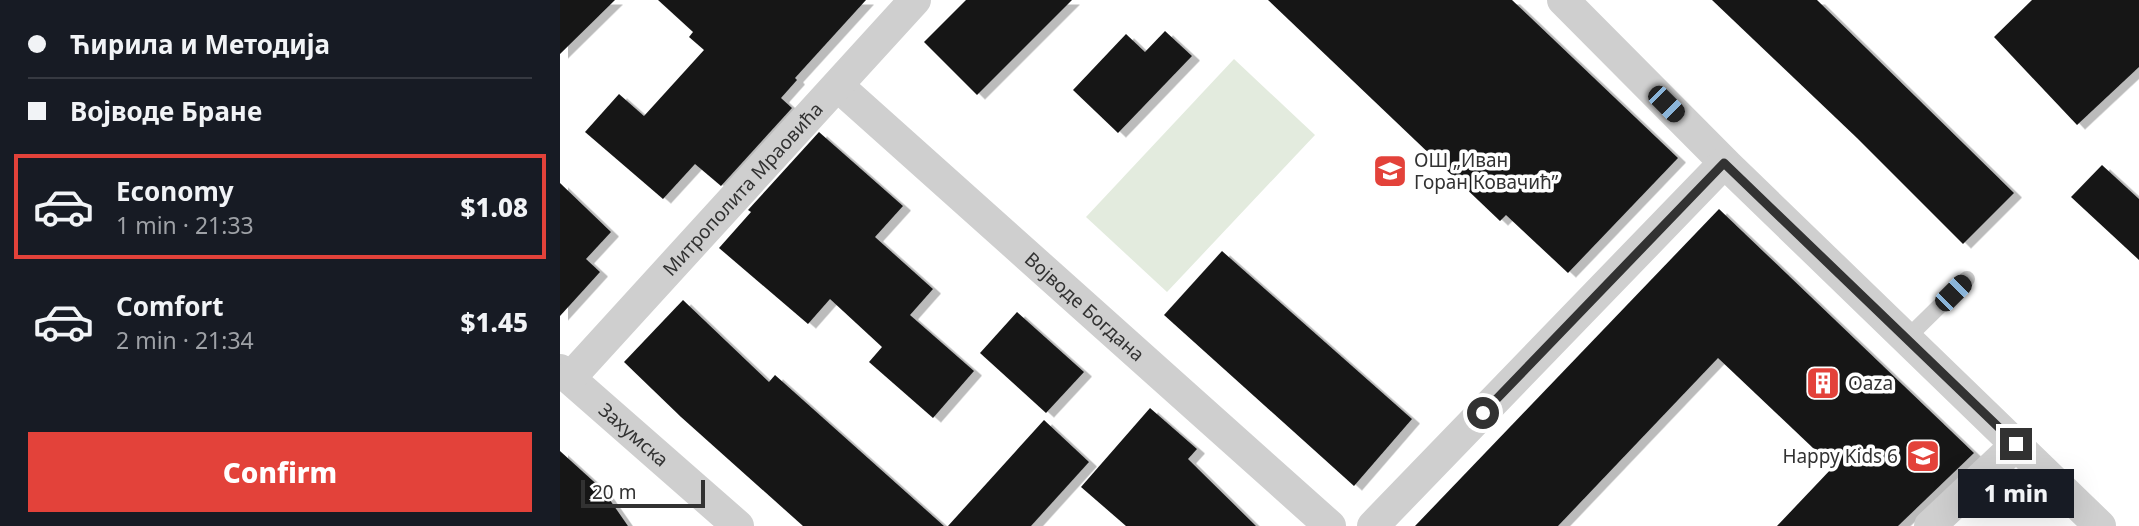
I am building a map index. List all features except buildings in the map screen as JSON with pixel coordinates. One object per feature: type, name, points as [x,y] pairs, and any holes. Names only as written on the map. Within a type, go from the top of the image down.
[{"type":"street","name":"Митрополита Мраовића","points":[[565,374],[838,86],[915,0]]},
{"type":"street","points":[[1563,0],[1724,163],[2100,526]]},
{"type":"street","name":"Војводе Богдана","points":[[838,86],[1330,526]]},
{"type":"street","points":[[1373,526],[1724,163]]},
{"type":"street","name":"Захумска","points":[[565,374],[738,526]]},
{"type":"street","points":[[1930,526],[2016,444]]},
{"type":"lane","points":[[1905,340],[1967,279]]},
{"type":"shaded area","points":[[1234,59],[1315,135],[1167,292],[1086,217]]},
{"type":"place","name":"ОШ „Иван Горан Ковачић”","points":[[1390,171]]},
{"type":"place","name":"Oaza","points":[[1823,383]]},
{"type":"place","name":"Happy Kids 6","points":[[1923,456]]},
{"type":"route","points":[[1483,413],[1724,163],[2016,444]]}]
